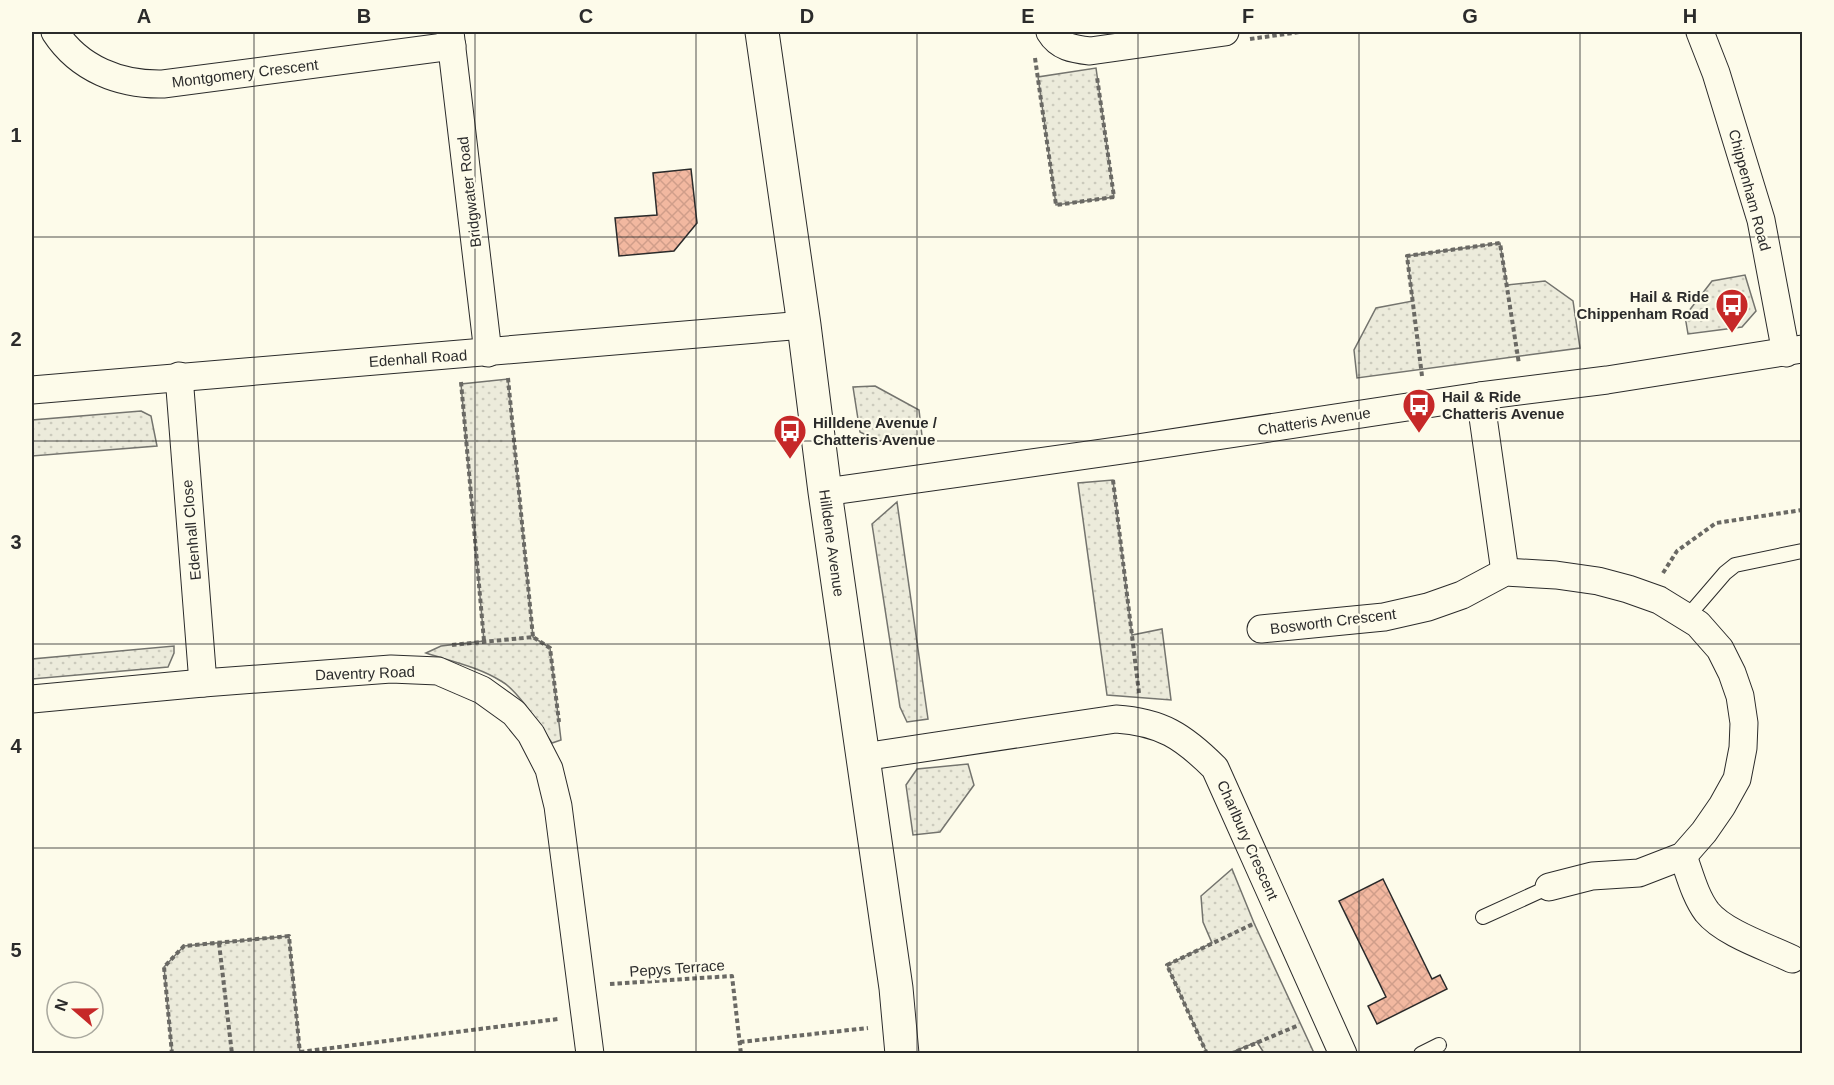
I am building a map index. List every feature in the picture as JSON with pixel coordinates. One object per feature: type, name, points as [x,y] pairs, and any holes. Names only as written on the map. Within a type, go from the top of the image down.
[{"type":"street","name":"Montgomery Crescent","points":[[55,32],[81,61],[111,77],[145,84],[163,84],[451,39]]},
{"type":"street","name":"Hilldene Avenue","points":[[762,32],[896,988],[901,1039]]},
{"type":"street","points":[[1050,32],[1054,40],[1069,48],[1090,51],[1234,36]]},
{"type":"street","name":"Chippenham Road","points":[[1700,32],[1716,73],[1761,220],[1794,351]]},
{"type":"street","name":"Bridgwater Road","points":[[451,39],[497,352]]},
{"type":"street","name":"Edenhall Road","points":[[32,390],[179,376],[804,326]]},
{"type":"street","name":"Chatteris Avenue","points":[[825,492],[1794,351]]},
{"type":"street","name":"Edenhall Close","points":[[179,376],[203,683]]},
{"type":"street","points":[[1480,396],[1505,572],[1556,575],[1598,581],[1648,596],[1688,616],[1711,636],[1720,649],[1740,696],[1744,723],[1743,748],[1737,779],[1704,832],[1683,856],[1639,873],[1592,876],[1549,888]]},
{"type":"street","name":"Bosworth Crescent","points":[[1261,629],[1395,615],[1462,595],[1505,572]]},
{"type":"street","name":"Daventry Road","points":[[32,699],[391,669],[438,671],[482,690],[514,713],[531,734],[549,769],[558,806],[590,1053]]},
{"type":"street","name":"Charlbury Crescent","points":[[863,757],[1116,719],[1142,721],[1167,730],[1195,748],[1215,768],[1343,1053]]},
{"type":"street","points":[[1683,856],[1696,892],[1708,913],[1725,927],[1792,959]]},
{"type":"lane","points":[[1688,616],[1725,573],[1735,565],[1803,551]]},
{"type":"lane","points":[[1483,917],[1549,888]]},
{"type":"lane","points":[[1421,1053],[1439,1045]]},
{"type":"path","points":[[1234,36],[1300,32]]},
{"type":"path","points":[[1034,54],[1056,205],[1114,197],[1096,68]]},
{"type":"path","points":[[1426,404],[1407,256],[1500,243],[1523,390]]},
{"type":"path","points":[[497,352],[533,637]]},
{"type":"path","points":[[459,355],[484,641]]},
{"type":"path","points":[[1109,452],[1142,721]]},
{"type":"path","points":[[1648,596],[1677,550],[1716,523],[1803,510]]},
{"type":"path","points":[[1207,1053],[1167,965],[1280,912]]},
{"type":"path","points":[[172,1053],[164,968],[184,946],[289,936],[300,1053],[585,1016]]},
{"type":"path","points":[[219,943],[232,1053]]},
{"type":"path","name":"Pepys Terrace","points":[[581,986],[732,976],[741,1053]]},
{"type":"path","points":[[1230,1053],[1326,1014]]},
{"type":"path","points":[[740,1042],[901,1039]]},
{"type":"shaded area","points":[[1096,68],[1114,197],[1056,205],[1038,77]]},
{"type":"shaded area","points":[[1500,243],[1507,285],[1545,281],[1573,301],[1580,348],[1357,378],[1354,350],[1376,308],[1413,301],[1407,256]]},
{"type":"shaded area","points":[[1745,275],[1756,311],[1742,327],[1688,334],[1685,316],[1712,281]]},
{"type":"shaded area","points":[[508,379],[533,637],[550,648],[561,740],[552,743],[508,686],[483,672],[426,653],[441,646],[484,641],[461,384]]},
{"type":"shaded area","points":[[875,386],[919,410],[922,436],[878,441],[860,432],[853,387]]},
{"type":"shaded area","points":[[141,411],[151,416],[157,446],[32,456],[32,420]]},
{"type":"shaded area","points":[[1113,480],[1132,635],[1162,629],[1171,700],[1107,695],[1078,483]]},
{"type":"shaded area","points":[[897,502],[928,719],[907,722],[900,707],[872,524]]},
{"type":"shaded area","points":[[174,646],[174,653],[168,667],[32,679],[32,659]]},
{"type":"shaded area","points":[[968,764],[974,785],[940,832],[913,835],[906,785],[917,769]]},
{"type":"shaded area","points":[[1232,869],[1254,923],[1314,1053],[1264,1053],[1257,1042],[1230,1053],[1207,1053],[1167,965],[1212,943],[1203,922],[1201,896]]},
{"type":"shaded area","points":[[289,936],[300,1053],[172,1053],[164,967],[184,946]]},
{"type":"building","points":[[691,169],[697,223],[674,251],[619,256],[615,218],[657,215],[653,173]]},
{"type":"building","points":[[1383,879],[1432,979],[1440,975],[1447,989],[1377,1024],[1368,1006],[1386,997],[1339,901]]},
{"type":"place","name":"Hail & Ride Chippenham Road","points":[[1732,334]]},
{"type":"place","name":"Hail & Ride Chatteris Avenue","points":[[1419,434]]},
{"type":"place","name":"Hilldene Avenue / Chatteris Avenue","points":[[790,460]]}]
